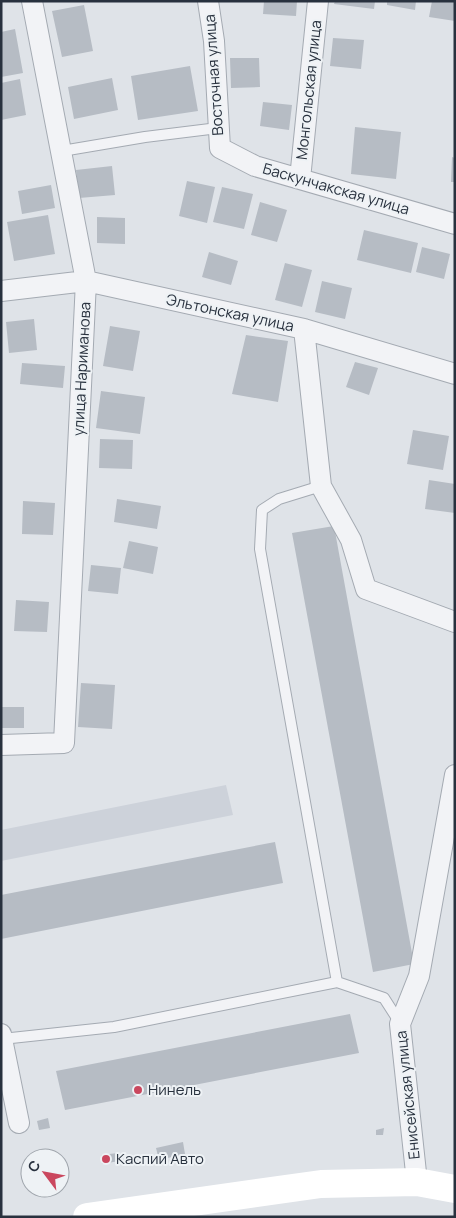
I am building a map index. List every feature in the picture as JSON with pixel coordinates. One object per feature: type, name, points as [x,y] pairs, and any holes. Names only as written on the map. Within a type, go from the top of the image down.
[{"type":"main road","points":[[87,1217],[321,1184],[417,1182],[455,1189]]},
{"type":"street","name":"улица Нариманова","points":[[1,744],[64,743],[86,281],[32,1]]},
{"type":"street","name":"Восточная улица","points":[[208,1],[214,41],[218,138]]},
{"type":"street","name":"Монгольская улица","points":[[300,179],[318,1]]},
{"type":"street","name":"Баскунчакская улица","points":[[218,138],[255,166],[455,224]]},
{"type":"street","name":"Эльтонская улица","points":[[1,291],[86,281],[304,330],[455,374]]},
{"type":"street","points":[[304,330],[321,486],[350,540],[366,589],[455,622]]},
{"type":"street","name":"Енисейская улица","points":[[417,1182],[400,1024],[419,976],[451,822],[455,775]]},
{"type":"street","points":[[2,1036],[18,1123]]},
{"type":"lane","points":[[62,151],[144,137],[218,138]]},
{"type":"lane","points":[[321,486],[279,499],[262,510],[260,548],[337,982]]},
{"type":"lane","points":[[2,1036],[114,1027],[337,982],[384,998],[400,1024]]},
{"type":"shaded area","points":[[226,785],[233,815],[1,861],[1,830]]},
{"type":"building","points":[[264,1],[297,1],[296,16],[263,14]]},
{"type":"building","points":[[335,1],[375,1],[374,9],[334,4]]},
{"type":"building","points":[[387,1],[416,1],[415,10],[387,5]]},
{"type":"building","points":[[432,1],[455,1],[455,21],[429,17]]},
{"type":"building","points":[[84,5],[93,51],[62,57],[52,11]]},
{"type":"building","points":[[15,29],[23,73],[1,77],[1,32]]},
{"type":"building","points":[[333,38],[364,40],[361,69],[330,66]]},
{"type":"building","points":[[230,58],[259,58],[260,87],[231,88]]},
{"type":"building","points":[[190,66],[198,111],[138,120],[131,76]]},
{"type":"building","points":[[112,78],[118,110],[74,119],[68,87]]},
{"type":"building","points":[[20,79],[26,115],[1,120],[1,83]]},
{"type":"building","points":[[263,102],[292,105],[289,130],[260,126]]},
{"type":"building","points":[[355,127],[401,132],[396,179],[351,174]]},
{"type":"building","points":[[452,157],[455,158],[455,182],[451,182]]},
{"type":"building","points":[[112,166],[115,195],[79,198],[76,170]]},
{"type":"building","points":[[187,181],[215,187],[207,223],[179,216]]},
{"type":"building","points":[[51,185],[55,208],[22,214],[18,191]]},
{"type":"building","points":[[222,187],[253,194],[244,229],[213,222]]},
{"type":"building","points":[[260,202],[287,210],[277,242],[251,235]]},
{"type":"building","points":[[48,215],[55,254],[14,261],[7,222]]},
{"type":"building","points":[[97,217],[125,218],[125,244],[97,243]]},
{"type":"building","points":[[364,230],[418,243],[411,273],[357,260]]},
{"type":"building","points":[[422,247],[450,254],[444,279],[416,272]]},
{"type":"building","points":[[209,252],[238,261],[231,285],[202,277]]},
{"type":"building","points":[[285,263],[312,270],[302,307],[275,300]]},
{"type":"building","points":[[322,281],[352,288],[345,319],[315,312]]},
{"type":"building","points":[[34,319],[37,350],[9,353],[6,322]]},
{"type":"building","points":[[110,326],[140,331],[133,371],[103,366]]},
{"type":"building","points":[[246,335],[288,341],[278,402],[232,394]]},
{"type":"building","points":[[355,362],[378,368],[369,395],[346,387]]},
{"type":"building","points":[[22,363],[65,366],[63,388],[20,384]]},
{"type":"building","points":[[101,391],[145,397],[140,434],[96,428]]},
{"type":"building","points":[[413,430],[449,436],[443,470],[407,464]]},
{"type":"building","points":[[100,439],[133,440],[132,469],[99,468]]},
{"type":"building","points":[[429,480],[455,484],[455,513],[425,509]]},
{"type":"building","points":[[117,499],[161,506],[157,529],[114,522]]},
{"type":"building","points":[[23,501],[55,503],[53,535],[22,534]]},
{"type":"building","points":[[334,526],[414,964],[373,972],[292,533]]},
{"type":"building","points":[[129,541],[158,547],[153,574],[123,568]]},
{"type":"building","points":[[91,565],[121,568],[118,594],[88,591]]},
{"type":"building","points":[[16,600],[49,602],[47,632],[14,631]]},
{"type":"building","points":[[81,683],[115,685],[112,729],[78,727]]},
{"type":"building","points":[[1,707],[24,707],[24,728],[1,728]]},
{"type":"building","points":[[275,842],[283,883],[1,939],[1,895]]},
{"type":"building","points":[[350,1014],[359,1053],[65,1110],[56,1071]]},
{"type":"building","points":[[48,1118],[50,1128],[39,1130],[37,1121]]},
{"type":"building","points":[[384,1128],[383,1135],[376,1135],[376,1130]]},
{"type":"building","points":[[183,1142],[185,1154],[159,1160],[156,1148]]},
{"type":"building","points":[[118,1153],[119,1161],[102,1164],[101,1155]]},
{"type":"place","name":"Нинель","points":[[138,1090]]},
{"type":"place","name":"Каспий Авто","points":[[106,1159]]}]
